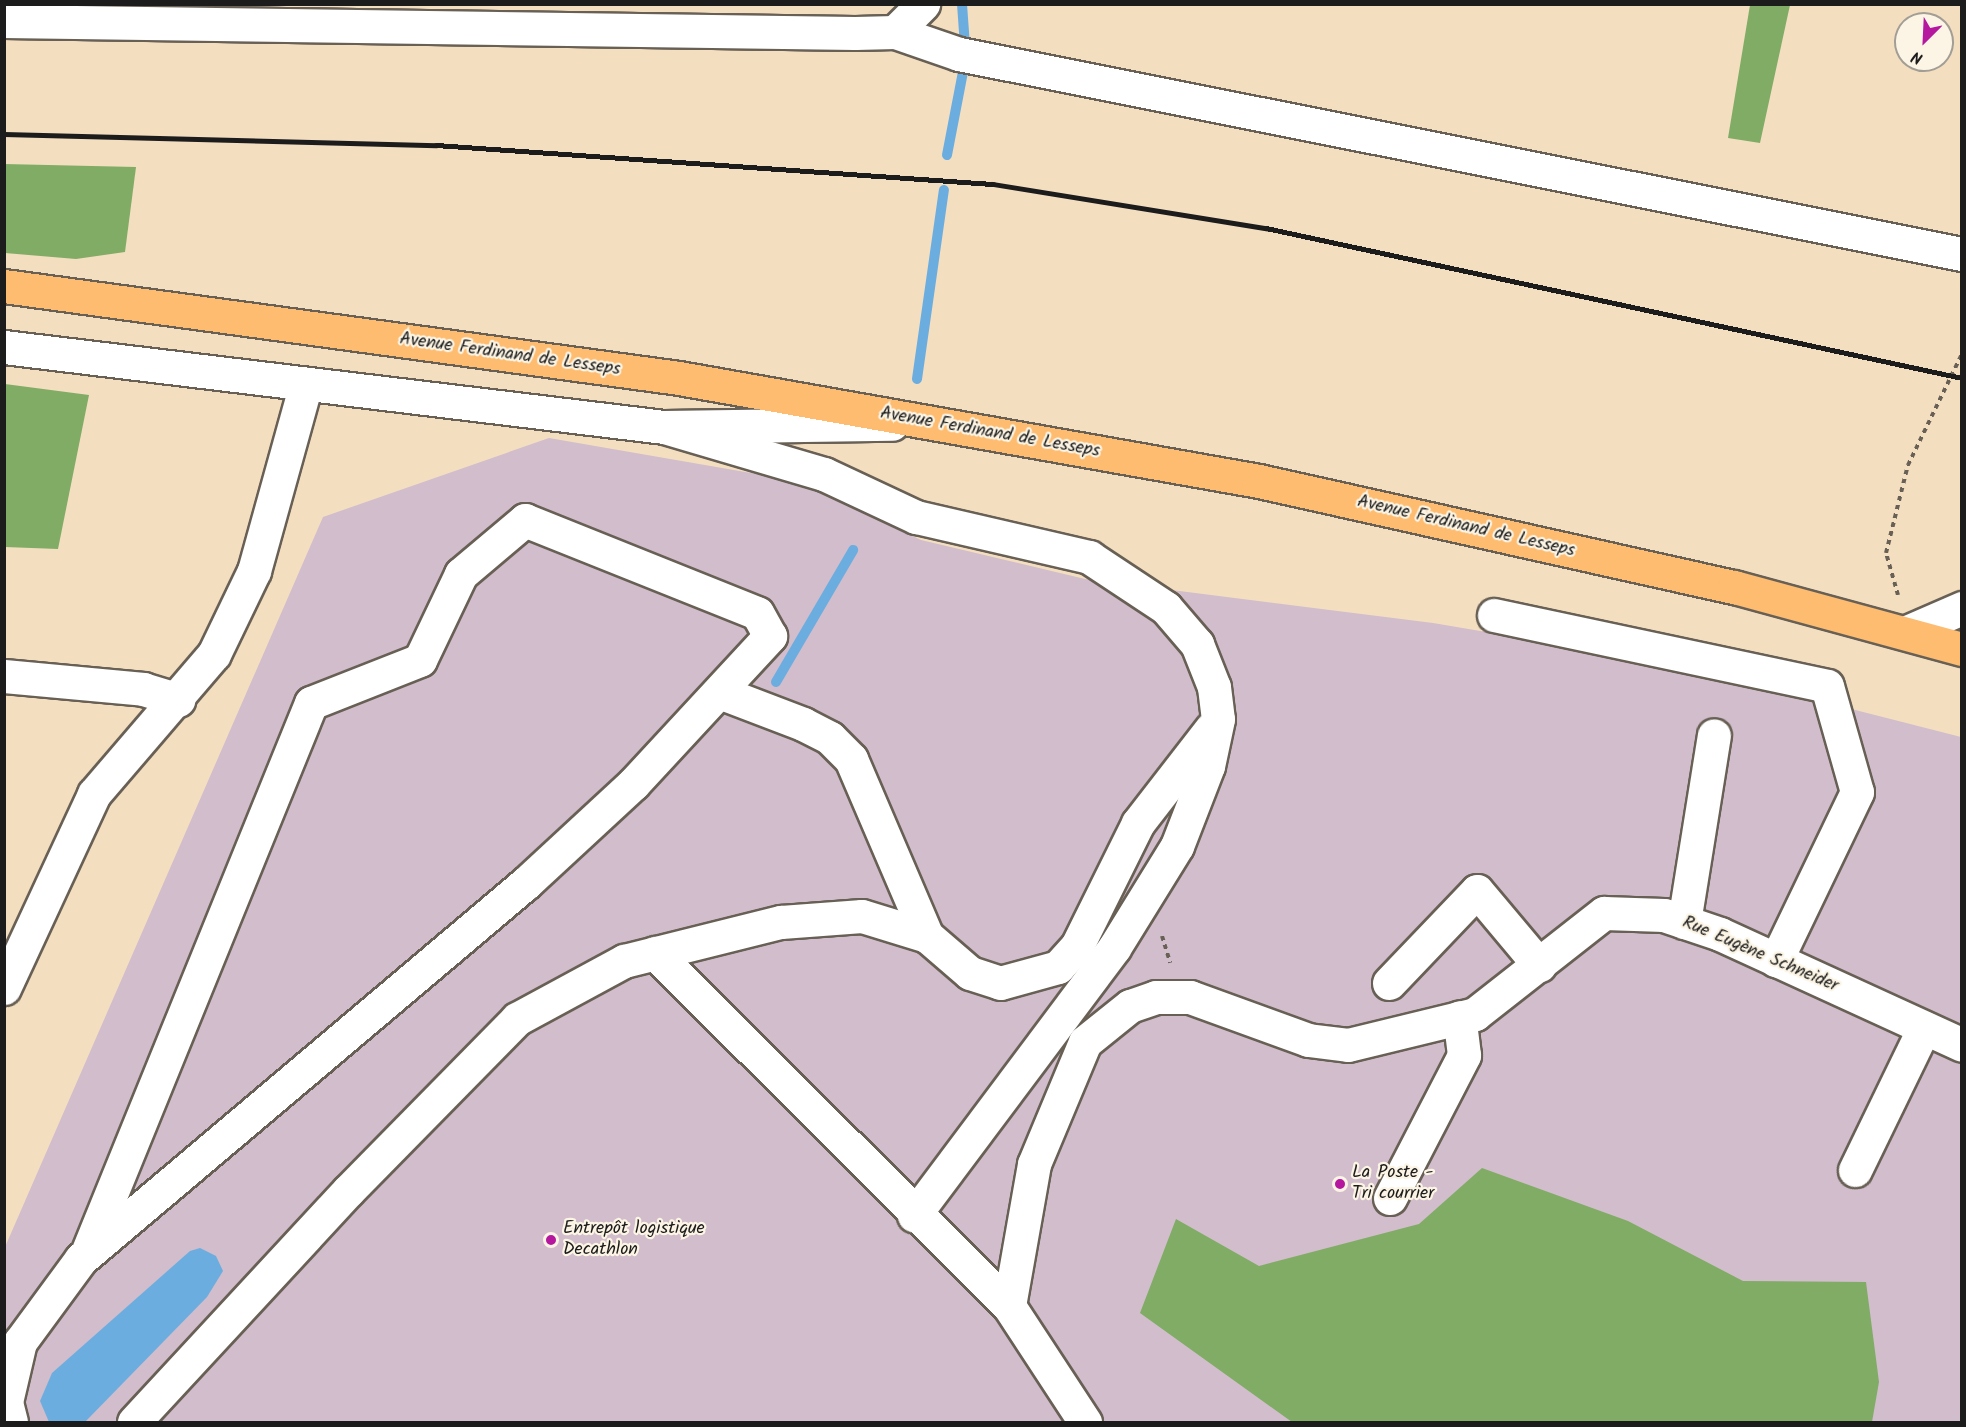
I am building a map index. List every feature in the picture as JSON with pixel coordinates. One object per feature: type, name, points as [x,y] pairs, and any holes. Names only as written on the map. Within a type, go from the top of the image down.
[{"type":"main road","name":"Avenue Ferdinand de Lesseps","points":[[4,286],[679,378],[1259,481],[1909,631],[1962,649]]},
{"type":"street","points":[[895,32],[923,4]]},
{"type":"street","points":[[4,21],[895,32],[959,54],[1962,254]]},
{"type":"street","points":[[4,347],[663,428],[934,423]]},
{"type":"street","points":[[4,988],[94,794],[178,700],[214,654],[254,571],[306,384]]},
{"type":"street","points":[[663,428],[824,474],[916,517],[1089,557],[1125,576],[1166,608],[1197,644],[1214,687],[1218,719],[1208,766],[1172,856],[1114,948],[914,1215]]},
{"type":"street","points":[[11,1422],[6,1402],[20,1342],[87,1253],[526,883],[723,693],[770,636],[757,613],[525,520],[461,574],[420,660],[311,704],[87,1253]]},
{"type":"street","points":[[1909,631],[1962,608]]},
{"type":"street","points":[[1494,615],[1827,686],[1857,792],[1776,960]]},
{"type":"street","points":[[4,676],[143,688],[178,700]]},
{"type":"street","points":[[723,693],[803,724],[830,738],[851,759],[927,936]]},
{"type":"street","points":[[134,1422],[349,1190],[517,1019],[624,961],[781,922],[862,916],[927,936],[970,973],[1000,983],[1058,968],[1077,946],[1138,823],[1218,719]]},
{"type":"street","points":[[1684,922],[1714,735]]},
{"type":"street","points":[[1389,983],[1478,891],[1539,964]]},
{"type":"street","name":"Rue Eugène Schneider","points":[[1190,997],[1265,1027],[1348,1045],[1475,1014],[1604,913],[1664,915],[1776,960],[1962,1045]]},
{"type":"street","points":[[655,953],[914,1215],[1009,1306],[1085,1422]]},
{"type":"street","points":[[1009,1306],[1034,1164],[1085,1042],[1130,1006],[1156,997],[1190,997]]},
{"type":"street","points":[[1390,1198],[1464,1055],[1459,1017]]},
{"type":"street","points":[[1855,1170],[1924,1028]]},
{"type":"path","points":[[1909,631],[1886,553],[1908,465],[1962,354]]},
{"type":"path","points":[[1161,930],[1165,951],[1190,997]]},
{"type":"shaded area","points":[[549,438],[798,481],[921,540],[1085,579],[1433,623],[1675,664],[1961,737],[1961,1422],[5,1422],[5,1247],[323,517]]},
{"type":"green space","points":[[1750,5],[1790,5],[1760,143],[1728,138]]},
{"type":"green space","points":[[4,164],[136,167],[125,252],[76,259],[5,253]]},
{"type":"green space","points":[[5,384],[89,395],[58,549],[5,547]]},
{"type":"green space","points":[[1482,1168],[1628,1221],[1743,1281],[1866,1282],[1879,1382],[1872,1422],[1292,1422],[1140,1313],[1176,1219],[1259,1266],[1419,1224]]},
{"type":"water","points":[[200,1248],[216,1256],[223,1271],[207,1297],[85,1422],[49,1422],[40,1401],[52,1373],[190,1251]]},
{"type":"waterway","points":[[962,4],[965,46]]},
{"type":"waterway","points":[[947,155],[963,72]]},
{"type":"waterway","points":[[917,379],[944,190]]},
{"type":"waterway","points":[[776,682],[853,550]]},
{"type":"railway","points":[[4,134],[436,145],[993,184],[1266,228],[1962,378]]},
{"type":"place","name":"La Poste - Tri courrier","points":[[1340,1184]]},
{"type":"place","name":"Entrepôt logistique Decathlon","points":[[551,1240]]}]
